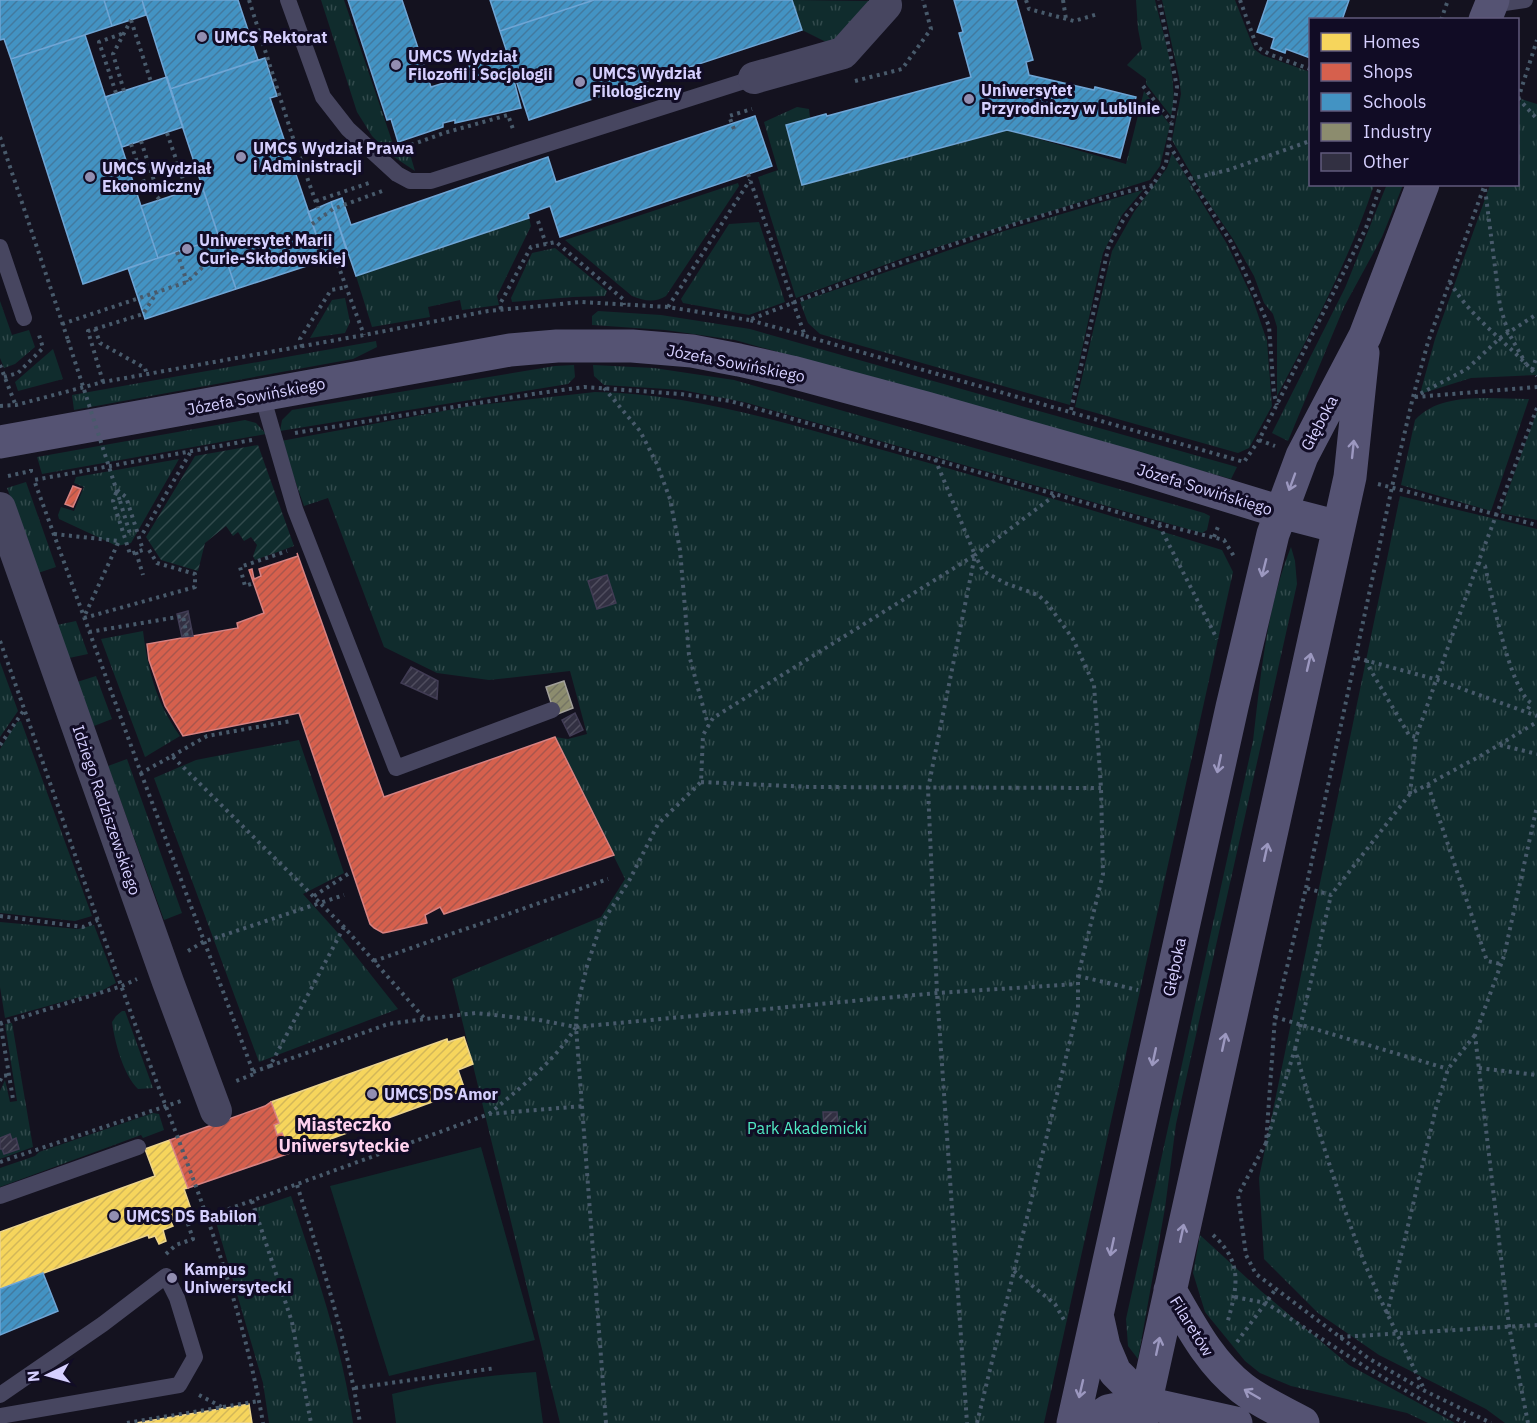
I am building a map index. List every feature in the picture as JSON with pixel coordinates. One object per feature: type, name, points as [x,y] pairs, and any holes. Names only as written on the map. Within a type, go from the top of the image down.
[{"type":"main road","name":"Głęboka","points":[[1073,1423],[1263,568],[1302,456],[1365,336],[1422,186]]},
{"type":"main road","name":"Głęboka","points":[[1143,1413],[1350,477],[1365,336]]},
{"type":"main road","name":"Józefa Sowińskiego","points":[[0,442],[510,350],[585,345],[632,346],[692,351],[792,372],[1134,467],[1281,512]]},
{"type":"main road","points":[[1281,512],[1339,527]]},
{"type":"main road","name":"Filaretów","points":[[1170,1290],[1208,1354],[1220,1368],[1243,1389],[1303,1423]]},
{"type":"main road","points":[[1097,1315],[1104,1346],[1115,1372],[1143,1413]]},
{"type":"main road","points":[[1090,1423],[1108,1411],[1236,1423]]},
{"type":"street","points":[[754,78],[843,53],[886,5],[885,0]]},
{"type":"street","name":"Idziego Radziszewskiego","points":[[0,508],[162,967],[213,1101]]},
{"type":"lane","points":[[288,0],[323,97],[348,129],[397,174],[410,180],[431,181],[754,78]]},
{"type":"lane","points":[[1489,8],[1525,0]]},
{"type":"lane","points":[[0,246],[24,318]]},
{"type":"lane","points":[[262,395],[296,508],[396,768],[552,710]]},
{"type":"lane","points":[[0,1196],[138,1147]]},
{"type":"lane","points":[[0,1395],[103,1324],[166,1276],[177,1298],[195,1358],[179,1385],[0,1416]]},
{"type":"path","points":[[249,0],[318,208]]},
{"type":"path","points":[[1026,0],[1029,9],[1074,21],[1098,14]]},
{"type":"path","points":[[1063,0],[1066,19]]},
{"type":"path","points":[[1071,410],[1109,245],[1125,217],[1153,185],[1166,163],[1177,87],[1159,0]]},
{"type":"path","points":[[1240,0],[1257,47],[1271,55],[1309,68]]},
{"type":"path","points":[[1442,18],[1449,0]]},
{"type":"path","points":[[124,91],[113,54],[131,20],[151,82]]},
{"type":"path","points":[[116,93],[99,42],[124,33]]},
{"type":"path","points":[[1519,95],[1537,40]]},
{"type":"path","points":[[1143,86],[1172,123]]},
{"type":"path","points":[[1519,99],[1537,119]]},
{"type":"path","points":[[734,129],[729,116],[738,113]]},
{"type":"path","points":[[167,133],[187,191]]},
{"type":"path","points":[[0,137],[131,537]]},
{"type":"path","points":[[131,144],[144,182],[160,200],[141,141]]},
{"type":"path","points":[[1190,179],[1228,170],[1309,142]]},
{"type":"path","points":[[1168,143],[1230,242],[1269,326],[1274,394],[1277,405]]},
{"type":"path","points":[[316,201],[397,174]]},
{"type":"path","points":[[748,174],[805,336]]},
{"type":"path","points":[[668,307],[750,180]]},
{"type":"path","points":[[749,320],[939,249],[1116,194],[1153,185]]},
{"type":"path","points":[[0,406],[16,405],[103,382],[364,336],[501,309],[581,302],[668,307],[749,320],[1071,410],[1244,462],[1259,440],[1366,228],[1380,186]]},
{"type":"path","points":[[1266,1143],[1275,1017],[1357,658],[1392,487],[1428,342],[1485,186]]},
{"type":"path","points":[[1485,186],[1500,306],[1508,332],[1526,364]]},
{"type":"path","points":[[312,224],[333,209],[383,191]]},
{"type":"path","points":[[538,221],[546,244]]},
{"type":"path","points":[[501,309],[500,304],[531,247],[556,242],[623,299],[624,305]]},
{"type":"path","points":[[204,243],[209,261]]},
{"type":"path","points":[[177,252],[187,282]]},
{"type":"path","points":[[62,324],[187,282],[209,261],[225,255]]},
{"type":"path","points":[[335,256],[364,336]]},
{"type":"path","points":[[1450,282],[1463,301],[1537,376]]},
{"type":"path","points":[[302,347],[300,339],[331,290],[347,287]]},
{"type":"path","points":[[103,382],[88,331],[143,314],[157,292]]},
{"type":"path","points":[[1413,397],[1467,369],[1500,338],[1537,314]]},
{"type":"path","points":[[4,376],[18,373],[43,348],[34,319],[24,318]]},
{"type":"path","points":[[95,329],[100,343],[145,368],[147,375]]},
{"type":"path","points":[[1532,370],[1537,356]]},
{"type":"path","points":[[0,365],[16,405]]},
{"type":"path","points":[[34,480],[273,436],[584,387],[681,394],[730,401],[1159,524],[1214,537]]},
{"type":"path","points":[[1413,397],[1537,387]]},
{"type":"path","points":[[604,388],[640,431],[657,464],[670,500],[680,550],[689,655],[708,726]]},
{"type":"path","points":[[1410,794],[1416,738],[1478,562],[1537,408]]},
{"type":"path","points":[[143,533],[190,452]]},
{"type":"path","points":[[935,459],[983,571],[1005,583],[1038,595],[1073,639],[1094,685],[1101,788],[1103,874],[1078,976],[1078,1008],[977,1423]]},
{"type":"path","points":[[31,471],[203,942],[253,1072]]},
{"type":"path","points":[[1401,489],[1537,525]]},
{"type":"path","points":[[117,490],[126,497],[143,550],[130,554],[112,501],[117,490]]},
{"type":"path","points":[[606,1423],[576,1027],[577,1007],[601,924],[629,880],[658,824],[701,782],[703,735],[713,718],[975,555],[1056,495]]},
{"type":"path","points":[[1159,524],[1218,640]]},
{"type":"path","points":[[53,534],[119,541],[84,618]]},
{"type":"path","points":[[252,584],[246,586],[240,567],[291,549]]},
{"type":"path","points":[[84,618],[195,587],[195,574],[157,563],[149,550]]},
{"type":"path","points":[[136,552],[143,575]]},
{"type":"path","points":[[967,1423],[937,993],[928,789],[975,555]]},
{"type":"path","points":[[1478,562],[1485,566],[1514,674],[1524,698],[1531,703],[1526,712]]},
{"type":"path","points":[[89,632],[183,616],[187,637]]},
{"type":"path","points":[[0,641],[237,1305],[262,1423]]},
{"type":"path","points":[[1357,658],[1438,680],[1537,717]]},
{"type":"path","points":[[1367,660],[1367,664],[1409,735],[1416,738]]},
{"type":"path","points":[[0,745],[24,710]]},
{"type":"path","points":[[141,773],[207,736],[291,721]]},
{"type":"path","points":[[1491,1423],[1425,1392],[1368,1358],[1256,1275],[1246,1255],[1238,1195],[1266,1143],[1295,1049],[1331,895],[1410,794],[1537,722]]},
{"type":"path","points":[[1500,744],[1537,754]]},
{"type":"path","points":[[172,756],[344,927],[424,1018]]},
{"type":"path","points":[[701,782],[928,789],[1101,788]]},
{"type":"path","points":[[1428,785],[1487,961],[1501,964]]},
{"type":"path","points":[[1386,1314],[1436,1108],[1448,1068],[1475,1035],[1501,964],[1537,806]]},
{"type":"path","points":[[314,896],[348,874]]},
{"type":"path","points":[[374,961],[608,879]]},
{"type":"path","points":[[1306,888],[1331,895]]},
{"type":"path","points":[[13,1099],[0,1023],[122,986],[162,967],[203,942],[344,895]]},
{"type":"path","points":[[0,916],[82,927],[98,920]]},
{"type":"path","points":[[270,1066],[344,927]]},
{"type":"path","points":[[1078,976],[1148,992]]},
{"type":"path","points":[[0,1162],[165,1106],[213,1101],[254,1074],[253,1072],[388,1024],[424,1018],[477,1013],[576,1027],[937,993],[1077,984]]},
{"type":"path","points":[[1275,1017],[1448,1068]]},
{"type":"path","points":[[489,1114],[546,1065],[566,1044],[576,1027]]},
{"type":"path","points":[[1475,1035],[1509,1326],[1528,1423]]},
{"type":"path","points":[[1295,1049],[1313,1113],[1363,1259],[1386,1314],[1425,1392]]},
{"type":"path","points":[[1479,1068],[1537,1075]]},
{"type":"path","points":[[0,1081],[2,1076],[9,1075]]},
{"type":"path","points":[[207,1217],[489,1114],[583,1106]]},
{"type":"path","points":[[297,1185],[333,1299],[355,1388],[360,1423]]},
{"type":"path","points":[[252,1201],[292,1322],[311,1423]]},
{"type":"path","points":[[176,1245],[193,1239],[186,1218],[205,1211]]},
{"type":"path","points":[[1186,1215],[1215,1237],[1229,1252],[1235,1268],[1235,1297],[1266,1303],[1367,1368],[1465,1423]]},
{"type":"path","points":[[1014,1271],[1055,1304],[1068,1328]]},
{"type":"path","points":[[1236,1344],[1275,1290]]},
{"type":"path","points":[[1339,1337],[1537,1325]]},
{"type":"path","points":[[355,1388],[496,1368]]},
{"type":"path","points":[[127,1423],[259,1401]]},
{"type":"green space","points":[[321,0],[344,0],[394,147],[407,144],[415,171],[391,155],[372,136],[357,112]]},
{"type":"green space","points":[[792,0],[871,0],[836,47],[802,30]]},
{"type":"green space","points":[[1136,0],[1155,0],[1172,74],[1171,116],[1146,84],[1146,79],[1127,65],[1142,49]]},
{"type":"green space","points":[[1162,0],[1235,0],[1254,49],[1262,55],[1309,72],[1309,186],[1374,186],[1342,266],[1277,396],[1277,327],[1273,314],[1264,303],[1254,276],[1233,239],[1202,193],[1172,140],[1181,94]]},
{"type":"green space","points":[[1144,91],[1170,125],[1160,166],[1150,180],[906,257],[796,298],[758,177],[778,170],[764,122],[797,107],[809,109],[810,118],[786,125],[803,185],[1007,130],[1126,164]]},
{"type":"green space","points":[[1521,99],[1537,104],[1537,375],[1471,378],[1420,394],[1435,339],[1490,186],[1519,186],[1519,107]]},
{"type":"green space","points":[[1172,153],[1227,244],[1252,297],[1267,341],[1272,406],[1249,448],[1238,453],[1075,407],[1112,251],[1134,212],[1167,168]]},
{"type":"green space","points":[[738,183],[739,186],[666,296],[658,300],[645,300],[632,296],[565,240]]},
{"type":"green space","points":[[1386,186],[1403,186],[1382,237],[1344,307],[1288,441],[1272,433],[1345,288]]},
{"type":"green space","points":[[1143,190],[1122,215],[1103,253],[1070,405],[820,334],[808,323],[800,302],[1004,231]]},
{"type":"green space","points":[[529,218],[531,226],[497,296],[499,305],[462,310],[460,300],[428,307],[430,317],[372,327],[356,276]]},
{"type":"green space","points":[[759,222],[785,302],[749,315],[683,303],[681,299],[729,224]]},
{"type":"green space","points":[[555,248],[607,291],[605,296],[512,302],[511,298],[532,253]]},
{"type":"green space","points":[[345,298],[350,322],[345,333],[310,338],[332,300]]},
{"type":"green space","points":[[0,301],[12,335],[29,330],[35,347],[15,364],[4,368],[0,358]]},
{"type":"green space","points":[[598,311],[661,315],[750,329],[1237,467],[1231,479],[735,340],[665,330],[592,325],[592,316]]},
{"type":"green space","points":[[376,341],[377,347],[353,359],[74,410],[72,395]]},
{"type":"green space","points":[[53,349],[63,379],[18,391],[15,382]]},
{"type":"green space","points":[[574,365],[575,377],[568,384],[280,431],[282,420],[292,410],[555,366]]},
{"type":"green space","points":[[593,365],[654,368],[734,380],[1204,513],[1210,516],[1207,530],[1202,533],[744,402],[682,390],[604,385],[594,376]]},
{"type":"green space","name":"Park Akademicki","points":[[595,392],[632,394],[704,404],[774,420],[922,461],[1222,550],[1233,572],[1044,1423],[560,1423],[452,979],[601,917],[625,879],[555,737],[568,739],[587,734],[570,671],[489,680],[437,673],[384,647],[328,498],[304,506],[281,441],[470,406]]},
{"type":"green space","points":[[1468,399],[1529,399],[1491,511],[1401,485],[1415,420],[1426,411],[1439,404]]},
{"type":"green space","points":[[1537,411],[1537,520],[1500,513]]},
{"type":"green space","points":[[245,420],[256,423],[266,434],[42,474],[37,457]]},
{"type":"green space","points":[[258,445],[294,546],[255,560],[253,556],[257,545],[251,537],[244,541],[238,532],[233,536],[226,526],[205,543],[198,571],[161,560],[146,537],[195,456]]},
{"type":"green space","points":[[179,459],[131,543],[117,546],[59,519],[61,507],[74,511],[84,487],[74,483],[76,477]]},
{"type":"green space","points":[[26,482],[56,567],[38,573],[7,488]]},
{"type":"green space","points":[[1400,496],[1537,529],[1537,1423],[1505,1423],[1486,1409],[1379,1355],[1318,1313],[1264,1259],[1259,1178]]},
{"type":"green space","points":[[1291,547],[1297,584],[1176,1124],[1165,1208],[1138,1359],[1128,1346],[1126,1319],[1253,741],[1270,618]]},
{"type":"green space","points":[[76,621],[88,654],[69,658],[57,625]]},
{"type":"green space","points":[[143,631],[154,686],[180,736],[145,757],[101,639]]},
{"type":"green space","points":[[0,662],[18,711],[0,737]]},
{"type":"green space","points":[[96,676],[112,719],[94,726],[77,682]]},
{"type":"green space","points":[[21,721],[92,916],[75,921],[0,913],[0,749],[17,722]]},
{"type":"green space","points":[[299,740],[344,873],[303,894],[337,932],[398,1009],[259,1062],[154,778],[196,760]]},
{"type":"green space","points":[[127,759],[182,913],[164,920],[108,766]]},
{"type":"green space","points":[[0,922],[78,929],[94,925],[116,983],[101,991],[5,1018],[0,987]]},
{"type":"green space","points":[[122,1011],[125,1011],[153,1088],[138,1089],[124,1067],[112,1022]]},
{"type":"green space","points":[[12,1023],[33,1147],[0,1159],[0,1149],[4,1154],[19,1149],[16,1138],[12,1140],[10,1135],[0,1138],[0,1091],[5,1080],[10,1102],[17,1101],[5,1024]]},
{"type":"green space","points":[[153,1113],[159,1114],[164,1130],[143,1138],[141,1135],[0,1187],[0,1168],[35,1156],[39,1152]]},
{"type":"green space","points":[[481,1147],[535,1340],[389,1376],[330,1186]]},
{"type":"green space","points":[[291,1196],[335,1336],[353,1423],[269,1423],[263,1383],[216,1222]]},
{"type":"green space","points":[[1200,1235],[1261,1291],[1349,1365],[1455,1423],[1428,1423],[1407,1413],[1291,1386],[1260,1373],[1245,1361],[1205,1312],[1193,1273]]},
{"type":"green space","points":[[536,1372],[543,1423],[396,1423],[392,1394],[463,1380]]},
{"type":"building: Homes","name":"UMCS DS Amor","points":[[464,1037],[473,1064],[458,1070],[465,1090],[325,1141],[327,1149],[318,1152],[315,1144],[290,1153],[282,1133],[277,1135],[274,1125],[279,1123],[271,1102],[447,1039],[448,1042]]},
{"type":"building: Homes","name":"UMCS DS Babilon","points":[[170,1140],[188,1188],[184,1189],[192,1212],[170,1220],[173,1226],[163,1230],[166,1241],[159,1244],[155,1236],[149,1238],[148,1235],[0,1289],[0,1232],[155,1176],[145,1149]]},
{"type":"building: Homes","points":[[249,1404],[252,1423],[136,1423]]},
{"type":"building: Shops","points":[[73,486],[81,489],[73,507],[65,504]]},
{"type":"building: Shops","points":[[297,553],[384,797],[555,737],[614,855],[444,914],[440,907],[425,915],[427,923],[383,933],[374,928],[370,924],[299,713],[183,736],[165,706],[149,660],[147,644],[238,628],[237,623],[264,613],[249,570],[252,569],[254,579],[261,576],[259,569],[298,556]]},
{"type":"building: Shops","points":[[271,1102],[279,1123],[274,1125],[277,1135],[282,1133],[290,1153],[188,1188],[170,1140]]},
{"type":"building: Schools","points":[[0,0],[104,0],[112,26],[11,59],[4,39],[0,40]]},
{"type":"building: Schools","points":[[104,0],[142,0],[146,15],[112,26]]},
{"type":"building: Schools","name":"UMCS Rektorat","points":[[142,0],[238,0],[258,60],[170,89]]},
{"type":"building: Schools","name":"UMCS Wydział Filozofii i Socjologii","points":[[348,0],[402,0],[431,87],[447,82],[445,72],[508,57],[521,108],[455,123],[455,120],[443,123],[443,127],[398,142],[391,119],[387,120]]},
{"type":"building: Schools","points":[[490,0],[594,0],[500,31]]},
{"type":"building: Schools","name":"UMCS Wydział Filologiczny","points":[[594,0],[792,0],[802,30],[529,120],[500,31]]},
{"type":"building: Schools","points":[[954,0],[1016,0],[1033,60],[1026,62],[1029,75],[1136,97],[1120,158],[1007,130],[802,185],[786,125],[971,77],[959,33],[963,32]]},
{"type":"building: Schools","points":[[1268,0],[1349,0],[1343,18],[1309,18],[1309,58],[1286,49],[1285,53],[1271,48],[1274,38],[1257,32]]},
{"type":"building: Schools","name":"UMCS Wydział Ekonomiczny","points":[[85,35],[158,258],[83,284],[11,59]]},
{"type":"building: Schools","name":"UMCS Wydział Prawa i Administracji","points":[[265,58],[277,96],[270,98],[325,260],[236,289],[170,89]]},
{"type":"building: Schools","points":[[167,77],[183,127],[122,147],[105,97]]},
{"type":"building: Schools","points":[[755,116],[772,166],[560,237],[550,206],[528,214],[529,218],[356,276],[331,202],[342,198],[351,225],[548,157],[556,182]]},
{"type":"building: Schools","points":[[202,186],[219,238],[158,258],[141,206]]},
{"type":"building: Schools","points":[[331,202],[347,252],[325,260],[308,212]]},
{"type":"building: Schools","points":[[219,238],[236,289],[145,319],[128,268]]},
{"type":"building: Schools","points":[[43,1273],[58,1311],[0,1335],[0,1289]]},
{"type":"building: Industry","points":[[564,681],[573,708],[555,715],[546,687]]},
{"type":"building: Other","points":[[607,575],[616,603],[597,609],[588,581]]},
{"type":"building: Other","points":[[188,611],[193,636],[182,637],[177,614]]},
{"type":"building: Other","points":[[411,667],[438,681],[437,699],[401,683]]},
{"type":"building: Other","points":[[575,713],[583,730],[570,736],[562,720]]},
{"type":"building: Other","points":[[823,1112],[837,1112],[838,1125],[824,1126]]},
{"type":"building: Other","points":[[10,1134],[12,1140],[16,1138],[19,1149],[4,1154],[0,1149],[0,1138]]},
{"type":"place","name":"UMCS Rektorat","points":[[202,37]]},
{"type":"place","name":"UMCS Wydział Filozofii i Socjologii","points":[[396,65]]},
{"type":"place","name":"UMCS Wydział Filologiczny","points":[[580,82]]},
{"type":"place","name":"Uniwersytet Przyrodniczy w Lublinie","points":[[969,99]]},
{"type":"place","name":"UMCS Wydział Prawa i Administracji","points":[[241,157]]},
{"type":"place","name":"UMCS Wydział Ekonomiczny","points":[[90,177]]},
{"type":"place","name":"Uniwersytet Marii Curie-Skłodowskiej","points":[[187,249]]},
{"type":"place","name":"UMCS DS Amor","points":[[372,1094]]},
{"type":"place","name":"UMCS DS Babilon","points":[[114,1216]]},
{"type":"place","name":"Kampus Uniwersytecki","points":[[172,1278]]},
{"type":"district","name":"Miasteczko Uniwersyteckie","points":[[344,1134]]}]
